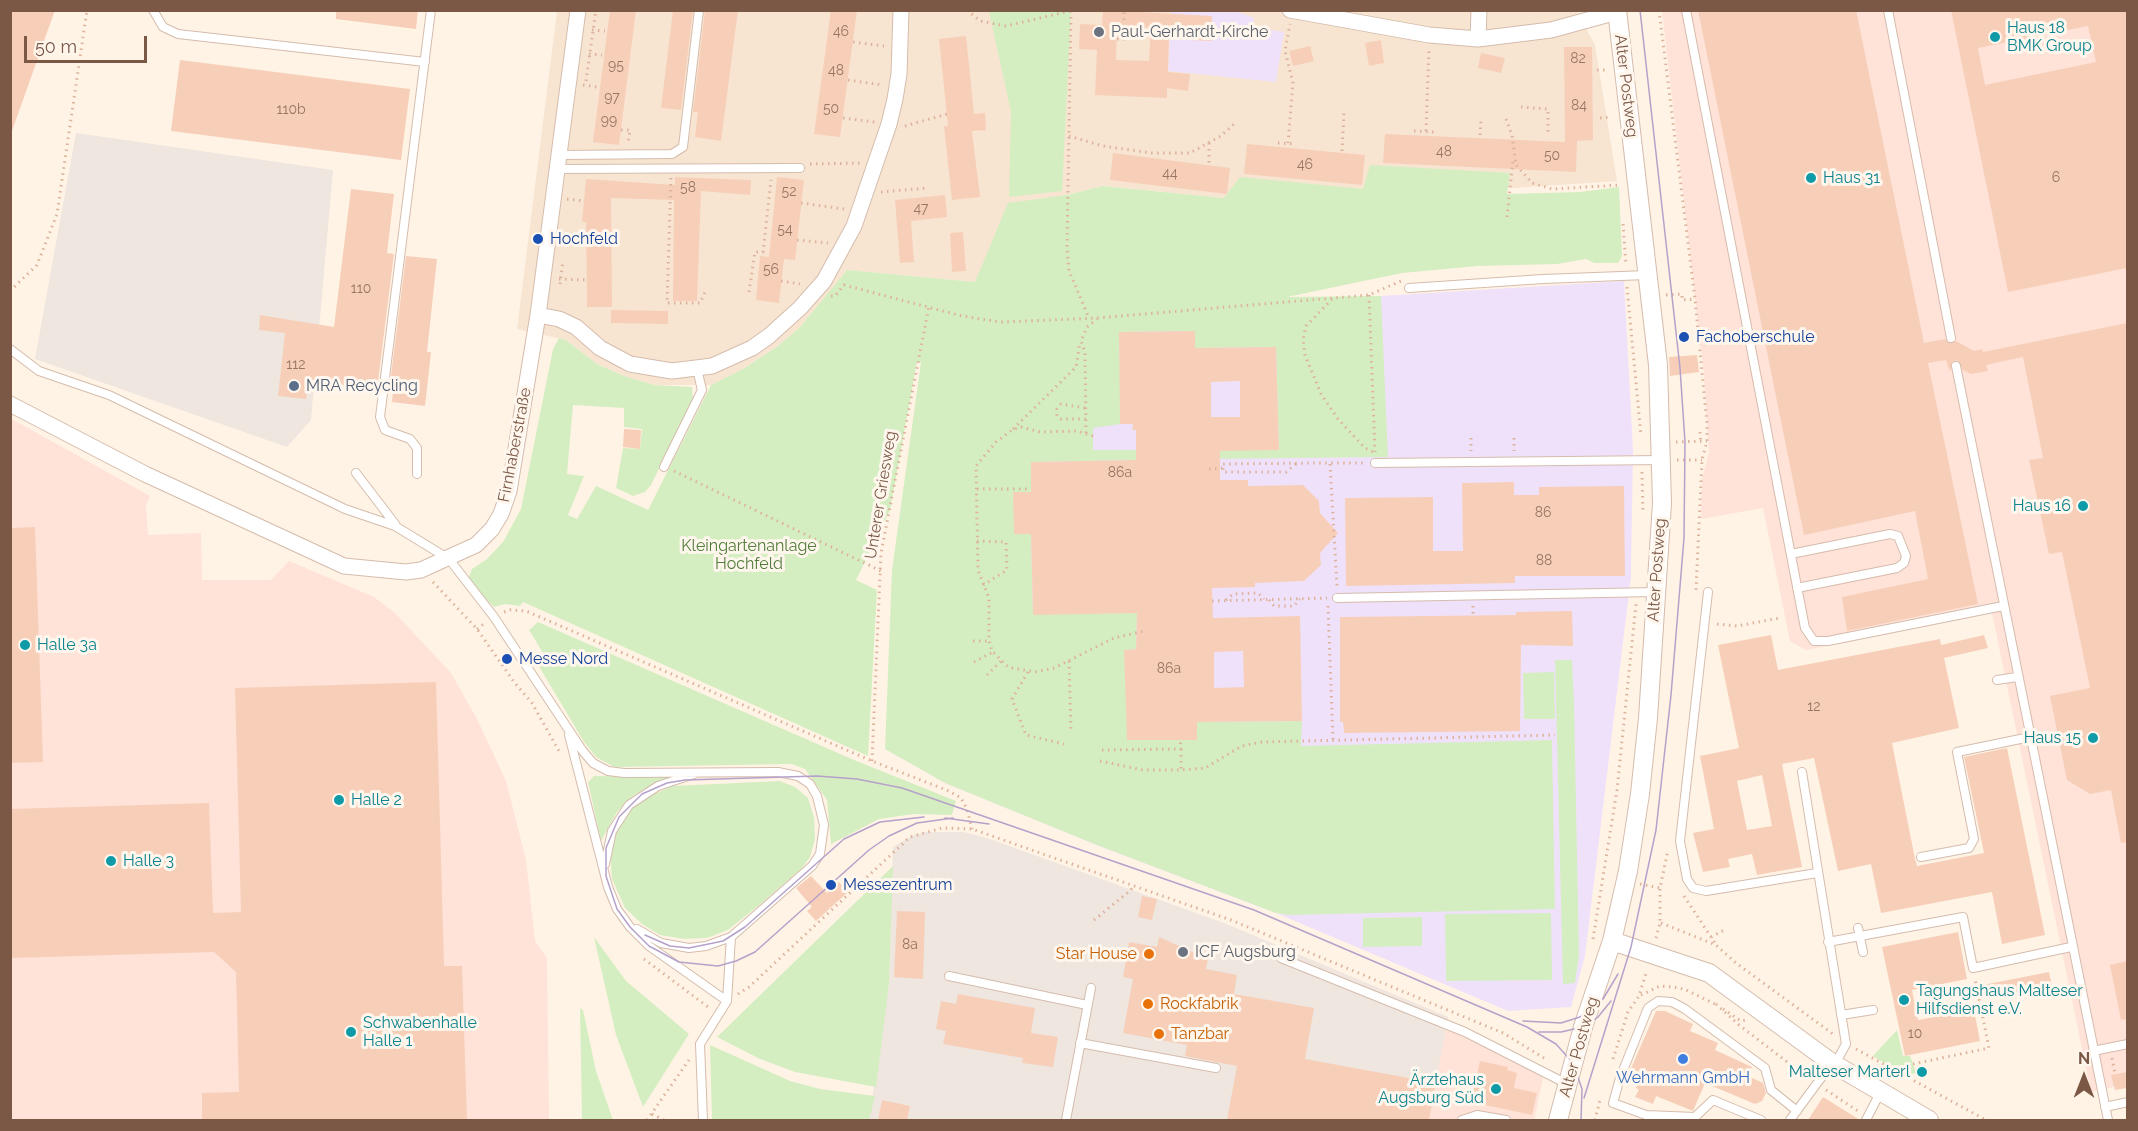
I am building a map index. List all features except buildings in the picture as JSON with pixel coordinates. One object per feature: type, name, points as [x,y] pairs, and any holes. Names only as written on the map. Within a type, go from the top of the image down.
[{"type":"street","name":"Firnhaberstraße","points":[[10,404],[155,479],[344,566],[406,572],[422,570],[476,545],[492,529],[501,514],[508,491],[538,315],[578,10]]},
{"type":"street","points":[[538,315],[559,319],[576,327],[600,348],[630,364],[672,371],[697,369],[733,358],[752,348],[785,322],[816,291],[845,245],[859,212],[889,124],[897,87],[901,48],[901,10]]},
{"type":"street","points":[[1478,39],[1479,10]]},
{"type":"street","points":[[1291,11],[1429,35],[1478,39],[1551,30],[1617,11]]},
{"type":"street","name":"Alter Postweg","points":[[1558,1120],[1612,941],[1640,794],[1662,503],[1658,365],[1617,11]]},
{"type":"street","points":[[1612,941],[1708,973],[1834,1064],[1880,1094],[1929,1120]]},
{"type":"lane","points":[[153,10],[163,27],[178,34],[424,62]]},
{"type":"lane","points":[[417,474],[417,448],[410,439],[385,430],[380,417],[431,10]]},
{"type":"lane","points":[[558,162],[627,155],[672,154],[682,147],[699,10]]},
{"type":"lane","points":[[1686,10],[1805,628],[1814,641],[1828,642],[2003,606]]},
{"type":"lane","points":[[1888,10],[1951,338]]},
{"type":"lane","points":[[558,162],[672,171],[800,168]]},
{"type":"lane","points":[[1409,288],[1647,275]]},
{"type":"lane","points":[[10,350],[39,371],[109,395],[345,509],[396,526],[449,559],[494,617],[593,763],[608,771],[778,772],[798,776],[810,784],[822,811],[824,825],[821,847],[812,866],[731,937],[697,948],[661,943],[632,925],[612,898]]},
{"type":"lane","points":[[1956,366],[2071,948],[2108,1120]]},
{"type":"lane","points":[[664,467],[702,390],[697,369]]},
{"type":"lane","points":[[1375,463],[1662,460]]},
{"type":"lane","points":[[356,473],[396,526]]},
{"type":"lane","points":[[1791,555],[1890,534],[1898,536],[1906,556],[1904,563],[1897,568],[1797,588]]},
{"type":"lane","points":[[1337,598],[1637,590],[1656,592]]},
{"type":"lane","points":[[1708,592],[1680,841],[1687,879],[1693,888],[1706,891],[1817,873]]},
{"type":"lane","points":[[1996,680],[2017,677]]},
{"type":"lane","points":[[567,725],[612,898],[624,920],[642,940],[727,1001]]},
{"type":"lane","points":[[1921,858],[1969,848],[1974,839],[1957,752],[2030,737]]},
{"type":"lane","points":[[606,876],[609,840],[624,811],[650,790],[698,772]]},
{"type":"lane","points":[[1790,1120],[1834,1064],[1846,1044],[1819,908],[1817,873],[1802,772]]},
{"type":"lane","points":[[1827,948],[1859,932],[1963,917],[1973,968],[2071,948]]},
{"type":"lane","points":[[1859,932],[1863,952]]},
{"type":"lane","points":[[703,1120],[700,1044],[727,1001],[731,937]]},
{"type":"lane","points":[[1281,958],[1465,1032],[1567,1084]]},
{"type":"lane","points":[[949,976],[1087,1005]]},
{"type":"lane","points":[[1066,1120],[1091,988]]},
{"type":"lane","points":[[1761,1120],[1713,1100],[1695,1117],[1646,1118],[1613,1102],[1620,1078],[1648,1008],[1658,1001],[1672,1002],[1685,1009],[1765,1068],[1771,1090],[1797,1111]]},
{"type":"lane","points":[[1841,1015],[1873,1010]]},
{"type":"lane","points":[[2093,1051],[2127,1044]]},
{"type":"lane","points":[[1080,1047],[1216,1068]]},
{"type":"lane","points":[[1867,1119],[1880,1094]]},
{"type":"lane","points":[[2105,1107],[2127,1102]]},
{"type":"lane","points":[[1462,1120],[1478,1115],[1506,1120]]},
{"type":"path","points":[[10,291],[37,265],[47,247],[57,214],[87,10]]},
{"type":"path","points":[[967,10],[980,21],[1006,26],[1073,11],[1069,136],[1069,271],[1089,318]]},
{"type":"path","points":[[1124,10],[1124,20]]},
{"type":"path","points":[[1659,10],[1695,299],[1707,424],[1707,441],[1702,460],[1662,460]]},
{"type":"path","points":[[1288,143],[1293,83],[1285,51],[1291,11]]},
{"type":"path","points":[[1117,39],[1124,39],[1124,26]]},
{"type":"path","points":[[1426,131],[1429,35]]},
{"type":"path","points":[[853,42],[901,48]]},
{"type":"path","points":[[1597,70],[1606,70]]},
{"type":"path","points":[[848,80],[897,87]]},
{"type":"path","points":[[1521,107],[1548,108],[1548,134]]},
{"type":"path","points":[[1342,151],[1344,113]]},
{"type":"path","points":[[843,118],[902,127],[946,114]]},
{"type":"path","points":[[1600,118],[1612,117]]},
{"type":"path","points":[[1506,119],[1512,135],[1514,155],[1507,217]]},
{"type":"path","points":[[1480,135],[1481,120]]},
{"type":"path","points":[[1069,136],[1103,146],[1152,153],[1190,153],[1235,123]]},
{"type":"path","points":[[621,130],[630,130],[627,155]]},
{"type":"path","points":[[1414,131],[1434,132]]},
{"type":"path","points":[[1209,142],[1209,163]]},
{"type":"path","points":[[1278,143],[1295,144]]},
{"type":"path","points":[[1514,155],[1521,172],[1532,183],[1552,189],[1620,184]]},
{"type":"path","points":[[800,168],[808,164],[876,163]]},
{"type":"path","points":[[749,292],[755,252],[763,252],[772,169]]},
{"type":"path","points":[[672,171],[667,303],[700,303],[706,290]]},
{"type":"path","points":[[868,187],[884,193],[927,188]]},
{"type":"path","points":[[801,203],[859,212]]},
{"type":"path","points":[[548,240],[587,242]]},
{"type":"path","points":[[797,240],[845,245]]},
{"type":"path","points":[[1626,276],[1642,440]]},
{"type":"path","points":[[543,279],[587,280]]},
{"type":"path","points":[[816,291],[835,296],[844,285],[962,316],[1000,322],[1098,318],[1369,295],[1375,463],[1223,464],[1223,468]]},
{"type":"path","points":[[1665,296],[1682,294],[1682,300],[1695,299]]},
{"type":"path","points":[[1333,298],[1306,326],[1303,340],[1305,355],[1321,394],[1338,419],[1365,448],[1375,453]]},
{"type":"path","name":"Unterer Griesweg","points":[[872,761],[881,553],[929,306]]},
{"type":"path","points":[[1098,318],[1087,327],[1081,341],[1076,367],[996,442],[976,466],[978,570],[989,598],[989,641],[993,652],[1008,667],[1028,672],[1054,668],[1114,638],[1144,631]]},
{"type":"path","points":[[1081,341],[1085,352],[1086,433]]},
{"type":"path","points":[[1085,408],[1061,404],[1057,409],[1061,419],[1086,419]]},
{"type":"path","points":[[1011,430],[1021,427],[1040,432],[1086,433],[1093,436]]},
{"type":"path","points":[[1700,432],[1701,442]]},
{"type":"path","points":[[1514,438],[1514,447]]},
{"type":"path","name":"Alter Postweg","points":[[1642,460],[1643,524]]},
{"type":"path","points":[[1212,601],[1337,598],[1330,463]]},
{"type":"path","points":[[1223,468],[1223,472],[1286,472],[1296,464]]},
{"type":"path","points":[[664,467],[881,571]]},
{"type":"path","points":[[1209,469],[1223,468]]},
{"type":"path","points":[[977,489],[1031,489]]},
{"type":"path","points":[[977,541],[1006,542],[1006,570],[983,585]]},
{"type":"path","points":[[422,570],[477,629],[514,682],[532,703],[563,760]]},
{"type":"path","name":"Alter Postweg","points":[[1603,878],[1617,790],[1637,590]]},
{"type":"path","points":[[1226,601],[1233,594],[1241,593],[1258,593],[1274,606],[1294,606],[1300,599]]},
{"type":"path","points":[[1328,598],[1333,740]]},
{"type":"path","points":[[477,629],[494,617],[510,610],[526,611],[872,761],[950,791],[961,798],[967,809],[972,829]]},
{"type":"path","points":[[1706,623],[1737,626],[1780,618]]},
{"type":"path","points":[[973,641],[989,641]]},
{"type":"path","points":[[974,662],[993,652]]},
{"type":"path","points":[[987,675],[1001,661]]},
{"type":"path","points":[[1069,661],[1071,731]]},
{"type":"path","points":[[1028,672],[1012,699],[1026,735],[1064,744]]},
{"type":"path","points":[[1100,761],[1143,770],[1181,770],[1205,768],[1242,746],[1262,742],[1555,735]]},
{"type":"path","points":[[1180,740],[1181,770]]},
{"type":"path","points":[[1102,750],[1181,749]]},
{"type":"path","points":[[727,1001],[749,987],[910,837],[942,828],[972,829],[1231,920],[1503,1033],[1532,1048],[1549,1061]]},
{"type":"path","points":[[1094,920],[1131,890],[1133,884]]},
{"type":"path","points":[[1660,923],[1716,945],[1736,963],[1846,1044],[1986,1120]]},
{"type":"path","points":[[1711,937],[1726,928]]},
{"type":"path","points":[[639,955],[719,1015]]},
{"type":"path","points":[[1913,1064],[1989,1048],[1973,968]]},
{"type":"path","points":[[1716,1004],[1739,1025],[1817,1085],[1867,1119]]},
{"type":"path","points":[[647,1120],[700,1044]]},
{"type":"path","points":[[2109,1048],[2115,1074]]},
{"type":"path","points":[[652,1114],[664,1120]]},
{"type":"shaded area","points":[[1576,10],[1595,45],[1617,181],[1367,198],[1224,198],[1103,186],[1067,195],[975,282],[847,270],[800,327],[778,346],[743,369],[711,385],[654,385],[624,376],[597,364],[566,340],[517,329],[557,11]]},
{"type":"shaded area","points":[[1171,11],[1236,11],[1254,18],[1253,27],[1284,32],[1276,82],[1168,71]]},
{"type":"shaded area","points":[[1662,11],[2127,11],[2127,1084],[2091,1092],[1992,613],[1806,650],[1790,641],[1763,508],[1701,519],[1702,479],[1709,452],[1704,374]]},
{"type":"shaded area","points":[[76,133],[333,170],[311,420],[287,447],[35,359]]},
{"type":"shaded area","points":[[1624,281],[1633,450],[1631,576],[1585,956],[1571,1007],[1508,1011],[1276,913],[1104,848],[945,783],[885,749],[1096,307],[1381,296]]},
{"type":"shaded area","points":[[10,418],[150,496],[146,505],[148,535],[201,533],[202,580],[271,580],[289,561],[374,597],[394,612],[451,673],[477,719],[506,781],[526,860],[535,941],[547,958],[549,1120],[11,1120]]},
{"type":"shaded area","points":[[925,832],[964,832],[987,838],[1224,923],[1448,1017],[1429,1120],[869,1120],[889,984],[893,847],[911,836]]},
{"type":"shaded area","points":[[1446,1024],[1544,1073],[1534,1120],[1429,1120]]},
{"type":"green space","points":[[989,11],[1071,11],[1062,191],[1009,197],[1011,112]]},
{"type":"green space","name":"Kleingartenanlage Hochfeld","points":[[1370,165],[1510,173],[1507,194],[1580,192],[1619,187],[1622,256],[1618,263],[1594,263],[1586,259],[1557,264],[1478,266],[1402,273],[1287,297],[1381,296],[1388,457],[1209,459],[1209,451],[1279,449],[1276,347],[1195,348],[1194,331],[1119,332],[1121,424],[1093,428],[1093,450],[1136,450],[1136,460],[1032,462],[1032,492],[1014,492],[1031,534],[1033,614],[1137,613],[1136,649],[1124,650],[1197,722],[1302,721],[1301,746],[1552,740],[1555,909],[1288,915],[1276,913],[1097,845],[945,783],[885,749],[892,570],[921,362],[917,362],[890,510],[856,580],[877,590],[868,756],[523,602],[520,606],[505,604],[494,607],[475,588],[469,577],[472,569],[487,559],[503,542],[521,509],[553,349],[559,338],[566,340],[597,364],[624,376],[654,385],[692,387],[693,400],[651,485],[645,492],[633,496],[616,488],[623,448],[640,449],[642,429],[624,427],[624,408],[573,405],[567,474],[584,476],[568,515],[577,519],[596,486],[648,510],[711,385],[743,369],[778,346],[800,327],[847,270],[975,282],[1008,203],[1067,195],[1103,186],[1224,198],[1240,177],[1363,189]]},
{"type":"green space","points":[[538,622],[854,760],[956,801],[952,815],[914,814],[879,819],[831,844],[827,800],[805,769],[792,764],[614,767],[596,757],[584,742],[537,663],[545,656],[529,630]]},
{"type":"green space","points":[[1555,660],[1572,660],[1574,702],[1579,955],[1575,983],[1563,984]]},
{"type":"green space","points":[[1554,672],[1555,719],[1524,719],[1523,673]]},
{"type":"green space","points":[[594,776],[670,777],[631,797],[617,812],[601,841],[588,782]]},
{"type":"green space","points":[[780,781],[795,787],[808,798],[814,818],[815,839],[810,857],[803,867],[763,902],[728,930],[707,938],[684,939],[660,935],[642,924],[625,908],[612,879],[610,850],[619,825],[637,802],[672,786]]},
{"type":"green space","points":[[893,866],[889,984],[876,1087],[795,1072],[760,1059],[717,1037]]},
{"type":"green space","points":[[1551,913],[1552,980],[1446,981],[1445,914]]},
{"type":"green space","points":[[1422,917],[1422,946],[1363,947],[1363,918]]},
{"type":"green space","points":[[594,937],[626,981],[689,1034],[643,1107],[616,1035]]},
{"type":"green space","points":[[580,1008],[583,1010],[596,1071],[613,1120],[582,1120]]},
{"type":"green space","points":[[1897,1030],[1903,1056],[1910,1056],[1916,1073],[1905,1076],[1873,1056]]},
{"type":"green space","points":[[710,1045],[790,1081],[820,1089],[875,1096],[869,1120],[712,1120]]},
{"type":"tram line","points":[[1584,1098],[1631,947],[1656,830],[1671,695],[1684,538],[1685,442],[1680,368],[1640,10]]},
{"type":"tram line","points":[[953,818],[917,823],[889,836],[869,850],[755,952],[718,966],[679,962],[649,946],[630,927],[617,909],[606,876],[606,848],[619,817],[642,794],[667,783],[685,780],[817,776],[857,779],[902,788],[1254,910],[1527,1027],[1556,1044],[1573,1063],[1582,1089],[1581,1120]]},
{"type":"tram line","points":[[645,935],[670,946],[689,948],[723,941],[745,927],[844,839],[880,822],[924,817]]},
{"type":"tram line","points":[[945,818],[989,824]]},
{"type":"tram line","points":[[1523,1021],[1561,1023],[1580,1017],[1603,999],[1618,974]]},
{"type":"tram line","points":[[1539,1032],[1561,1032],[1583,1027],[1598,1017],[1611,1001]]},
{"type":"place","name":"Paul-Gerhardt-Kirche","points":[[1099,32]]},
{"type":"place","name":"Haus 18 BMK Group","points":[[1995,37]]},
{"type":"place","name":"Haus 31","points":[[1811,178]]},
{"type":"place","name":"Hochfeld","points":[[538,239]]},
{"type":"place","name":"Fachoberschule","points":[[1684,337]]},
{"type":"place","name":"MRA Recycling","points":[[294,386]]},
{"type":"place","name":"Haus 16","points":[[2083,506]]},
{"type":"place","name":"Halle 3a","points":[[25,645]]},
{"type":"place","name":"Messe Nord","points":[[507,659]]},
{"type":"place","name":"Haus 15","points":[[2093,738]]},
{"type":"place","name":"Halle 2","points":[[339,800]]},
{"type":"place","name":"Halle 3","points":[[111,861]]},
{"type":"place","name":"Messezentrum","points":[[831,885]]},
{"type":"place","name":"ICF Augsburg","points":[[1183,952]]},
{"type":"place","name":"Star House","points":[[1149,954]]},
{"type":"place","name":"Tagungshaus Malteser Hilfsdienst e.V.","points":[[1904,1000]]},
{"type":"place","name":"Rockfabrik","points":[[1148,1004]]},
{"type":"place","name":"Schwabenhalle Halle 1","points":[[351,1032]]},
{"type":"place","name":"Tanzbar","points":[[1159,1034]]},
{"type":"place","name":"Wehrmann GmbH","points":[[1683,1059]]},
{"type":"place","name":"Malteser Marterl","points":[[1922,1072]]},
{"type":"place","name":"Ärztehaus Augsburg Süd","points":[[1496,1089]]}]
